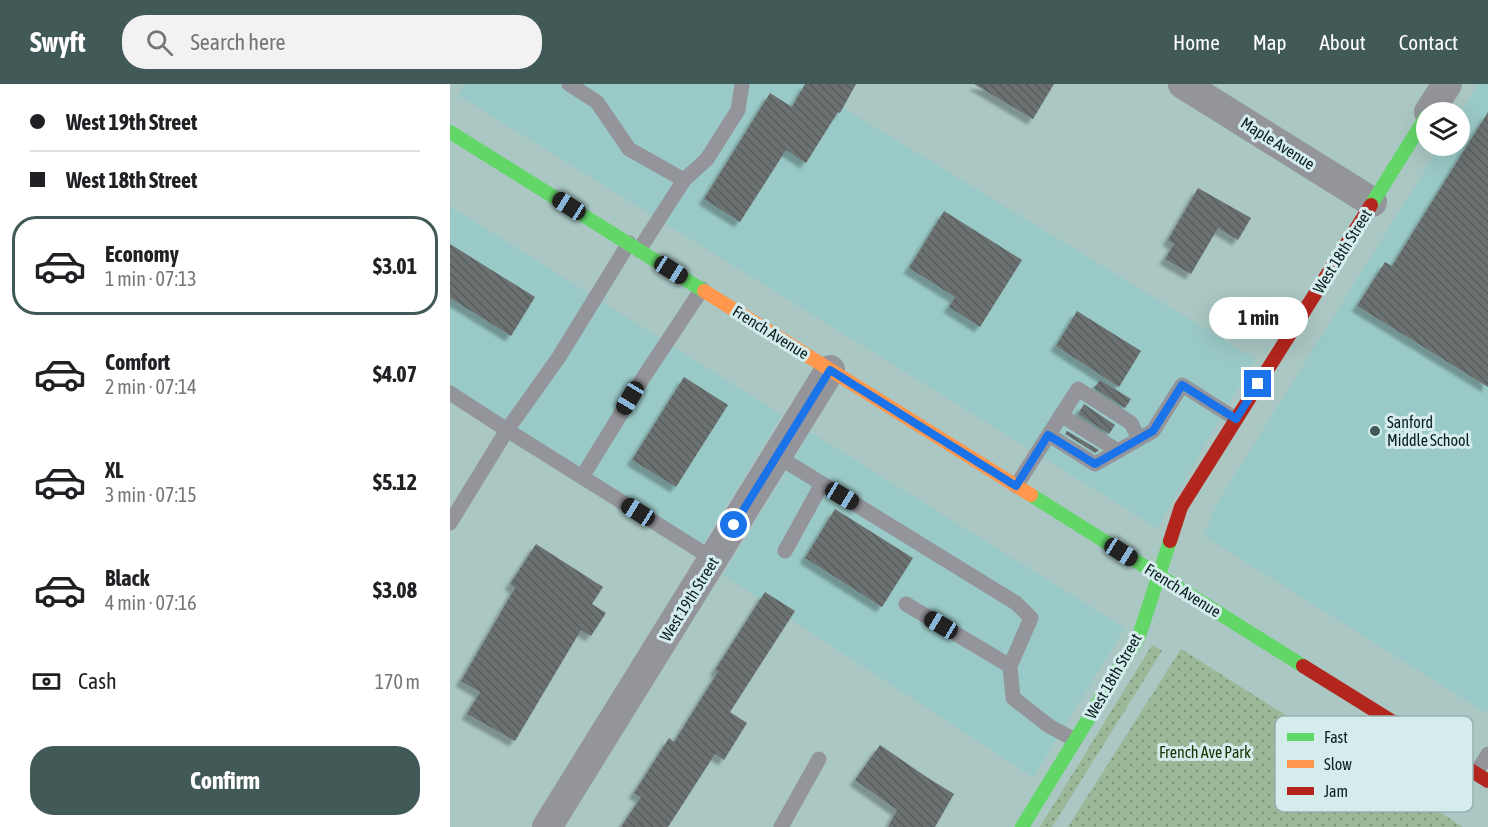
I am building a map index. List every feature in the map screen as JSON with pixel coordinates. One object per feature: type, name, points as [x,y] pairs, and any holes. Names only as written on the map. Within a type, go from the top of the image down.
[{"type":"main road","name":"French Avenue","points":[[450,132],[1384,716]]},
{"type":"main road","name":"West 18th Street","points":[[1022,827],[1139,636],[1182,507],[1416,133]]},
{"type":"street","name":"Maple Avenue","points":[[1183,84],[1372,202]]},
{"type":"street","points":[[1435,102],[1447,84]]},
{"type":"street","name":"West 19th Street","points":[[547,827],[830,370]]},
{"type":"lane","points":[[569,84],[597,102],[629,148],[684,180]]},
{"type":"lane","points":[[450,523],[507,430],[634,247],[684,180],[707,159],[738,110],[742,84]]},
{"type":"lane","points":[[582,477],[643,378],[702,290]]},
{"type":"lane","points":[[1048,435],[1095,464],[1153,431],[1182,385],[1236,419]]},
{"type":"lane","points":[[1016,486],[1078,388],[1131,423],[1139,439]]},
{"type":"lane","points":[[450,393],[713,560]]},
{"type":"lane","points":[[1061,415],[1118,451]]},
{"type":"lane","points":[[777,456],[1016,603],[1031,618],[1010,666],[1013,698],[1049,726],[1076,740]]},
{"type":"lane","points":[[785,551],[822,484]]},
{"type":"lane","points":[[906,604],[1010,666]]},
{"type":"lane","points":[[1482,777],[1488,754]]},
{"type":"lane","points":[[782,827],[819,759]]},
{"type":"shaded area","points":[[465,84],[804,84],[1255,359],[1157,528],[458,95]]},
{"type":"shaded area","name":"Sanford Middle School","points":[[1478,84],[1488,84],[1488,714],[1204,536],[1216,505],[1434,156],[1470,156],[1470,102],[1467,102]]},
{"type":"shaded area","points":[[450,206],[782,415],[695,557],[450,397]]},
{"type":"shaded area","points":[[810,432],[1125,628],[1033,777],[723,575]]},
{"type":"green space","points":[[1152,645],[1162,651],[1052,827],[1040,827]]},
{"type":"green space","name":"French Ave Park","points":[[1181,649],[1287,716],[1275,716],[1275,812],[1439,812],[1463,827],[1068,827]]},
{"type":"building","points":[[805,84],[856,84],[840,113],[838,112],[806,163],[786,150],[740,222],[704,199],[770,93],[792,107]]},
{"type":"building","points":[[974,84],[1054,84],[1033,119]]},
{"type":"building","points":[[1488,112],[1488,387],[1357,306],[1385,262],[1392,266],[1461,156],[1470,156],[1470,141]]},
{"type":"building","points":[[1198,188],[1251,218],[1238,240],[1218,228],[1191,274],[1165,259],[1174,244],[1168,240]]},
{"type":"building","points":[[944,211],[1022,260],[980,327],[949,307],[955,297],[909,268]]},
{"type":"building","points":[[450,244],[535,297],[511,336],[450,298]]},
{"type":"building","points":[[1077,311],[1141,351],[1119,387],[1056,346]]},
{"type":"building","points":[[684,377],[728,405],[676,487],[632,460]]},
{"type":"building","points":[[1100,380],[1131,399],[1125,408],[1094,388]]},
{"type":"building","points":[[1084,404],[1115,425],[1109,434],[1078,414]]},
{"type":"building","points":[[1067,431],[1099,450],[1095,453],[1065,434]]},
{"type":"building","points":[[835,509],[913,558],[882,607],[805,558]]},
{"type":"building","points":[[536,544],[603,587],[592,604],[606,613],[591,636],[581,630],[515,741],[467,714],[480,692],[461,681],[515,588],[510,584]]},
{"type":"building","points":[[765,592],[795,611],[730,712],[747,723],[724,760],[715,754],[668,827],[621,827],[641,797],[634,793],[669,738],[674,742],[718,672],[715,670]]},
{"type":"building","points":[[880,745],[954,794],[935,827],[888,827],[897,810],[855,780]]},
{"type":"traffic: fast","points":[[450,132],[704,291]]},
{"type":"traffic: fast","points":[[1371,205],[1416,133]]},
{"type":"traffic: fast","points":[[1031,495],[1303,666]]},
{"type":"traffic: fast","points":[[1022,827],[1139,636],[1170,541]]},
{"type":"traffic: slow","points":[[704,291],[1031,495]]},
{"type":"traffic: jam","points":[[1170,541],[1181,507],[1371,205]]},
{"type":"traffic: jam","points":[[1303,666],[1383,716]]},
{"type":"traffic: jam","points":[[1473,772],[1488,781]]},
{"type":"place","name":"Sanford Middle School","points":[[1375,431]]},
{"type":"route","points":[[734,525],[830,370],[1016,486],[1048,435],[1095,464],[1153,431],[1182,385],[1236,419],[1258,384]]}]
